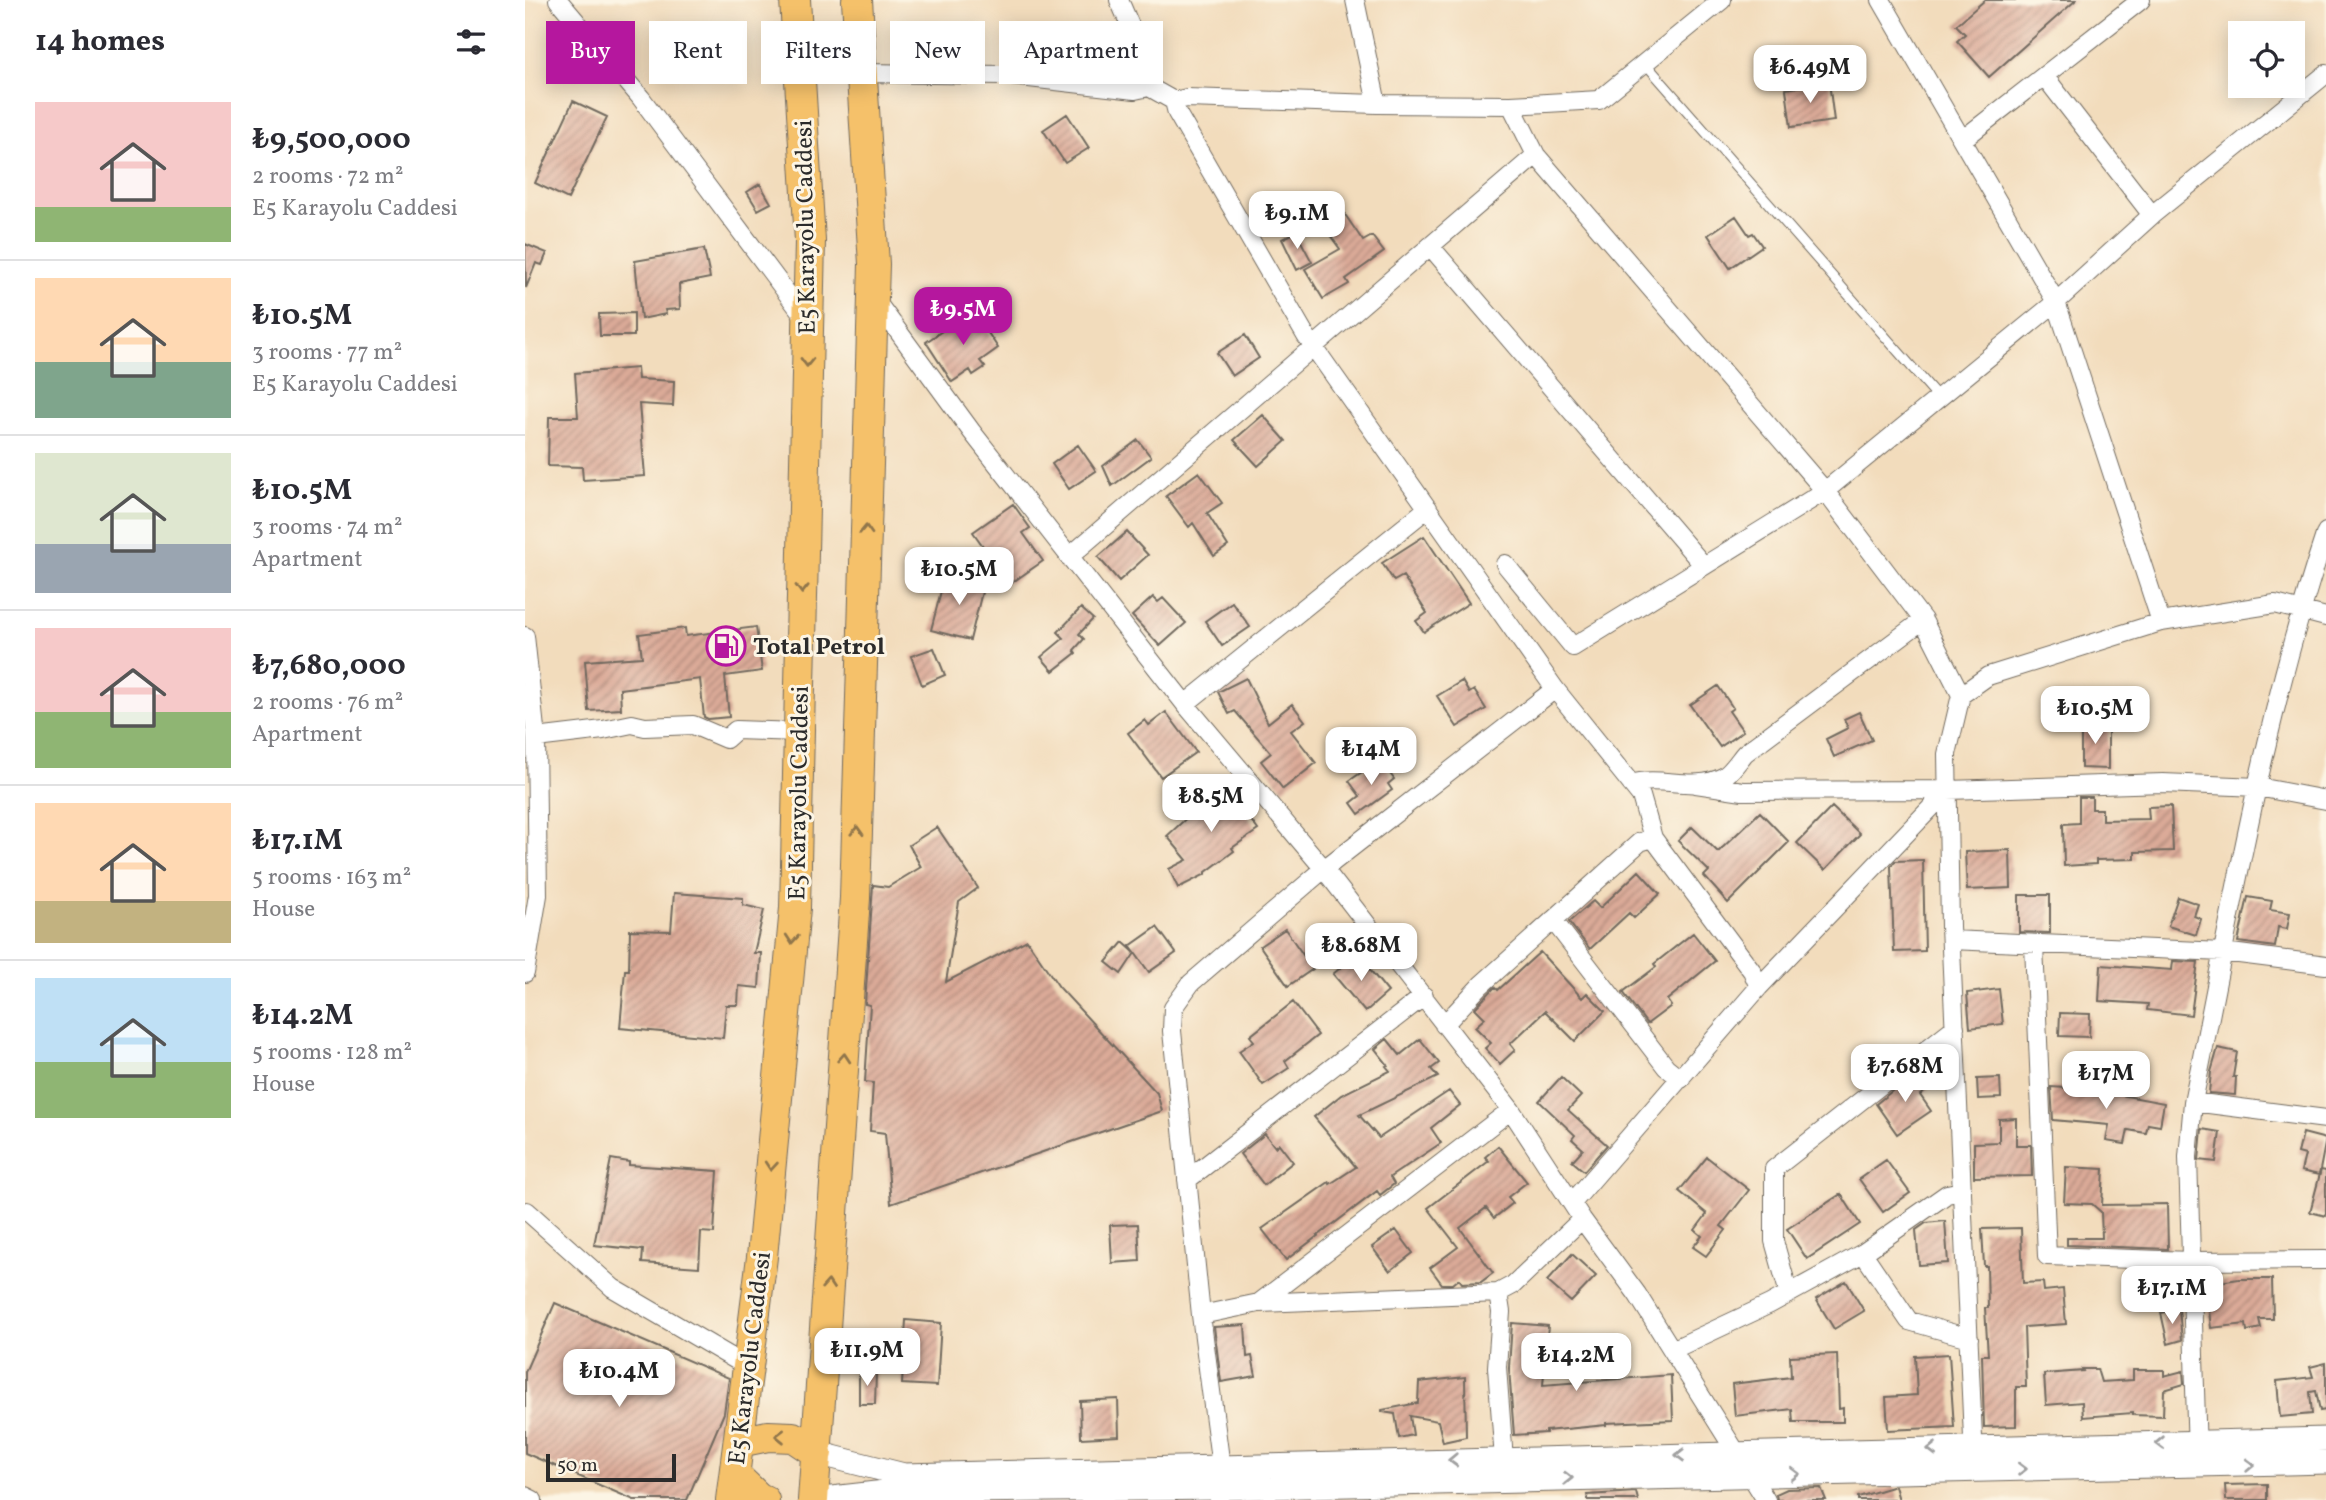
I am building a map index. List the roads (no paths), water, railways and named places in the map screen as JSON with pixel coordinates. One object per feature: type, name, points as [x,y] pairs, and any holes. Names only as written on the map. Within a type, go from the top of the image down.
[{"type":"highway","name":"E5 Karayolu Caddesi","points":[[733,1487],[764,1244],[795,908],[810,241],[795,0]]},
{"type":"highway","points":[[857,0],[858,21]]},
{"type":"highway","points":[[814,1500],[855,898],[874,264],[863,84]]},
{"type":"highway","points":[[739,1441],[768,1436],[793,1437],[817,1453]]},
{"type":"highway","points":[[733,1487],[764,1500]]},
{"type":"street","points":[[558,0],[641,98],[808,322]]},
{"type":"street","points":[[1119,0],[1142,52],[1149,88]]},
{"type":"street","points":[[1355,0],[1377,104]]},
{"type":"street","points":[[876,73],[1003,75],[1135,90],[1149,88],[1174,101],[1187,98],[1511,105],[1599,100],[1723,0]]},
{"type":"street","points":[[1881,0],[2056,302],[2161,622]]},
{"type":"street","points":[[1962,140],[2141,0]]},
{"type":"street","points":[[1505,564],[1573,647],[1825,491],[2056,302],[2152,215],[2326,74]]},
{"type":"street","points":[[2045,77],[2152,215]]},
{"type":"street","points":[[1174,101],[1177,113],[1315,348],[1555,689],[1641,796],[1653,838],[1752,971],[1759,987]]},
{"type":"street","points":[[1511,105],[1536,155],[1825,491],[1923,620],[1961,695],[1947,754],[1951,940],[1974,1459]]},
{"type":"street","points":[[1069,557],[1536,155]]},
{"type":"street","points":[[1430,246],[1704,566]]},
{"type":"street","points":[[873,297],[972,432],[1069,557],[1185,704],[1324,869],[1511,1110],[1582,1219],[1637,1294],[1766,1500]]},
{"type":"street","points":[[1185,704],[1428,508]]},
{"type":"street","points":[[2198,1466],[2188,1157],[2193,1102],[2258,787],[2300,610],[2326,533]]},
{"type":"street","points":[[1961,695],[1988,677],[2161,622],[2275,604],[2326,617]]},
{"type":"street","points":[[1696,784],[1724,777],[1745,753],[1923,620]]},
{"type":"street","points":[[525,636],[536,738],[538,895],[525,973]]},
{"type":"street","points":[[1221,1485],[1172,1031],[1173,1008],[1191,983],[1324,869],[1555,689]]},
{"type":"street","points":[[536,738],[632,724],[645,727],[692,726],[726,740],[736,730],[799,732]]},
{"type":"street","points":[[1631,784],[1644,780],[1743,791],[1948,790],[2163,783],[2258,787],[2326,800]]},
{"type":"street","points":[[1572,1203],[1759,987],[1948,790]]},
{"type":"street","points":[[1444,1025],[1481,985],[1640,842],[1653,838]]},
{"type":"street","points":[[1553,920],[1666,1067],[1681,1079]]},
{"type":"street","points":[[1951,940],[2224,952],[2326,965]]},
{"type":"street","points":[[2034,945],[2047,1256],[2191,1261],[2326,1261]]},
{"type":"street","points":[[1187,1180],[1425,996]]},
{"type":"street","points":[[1789,1294],[1775,1241],[1774,1169],[1955,1027]]},
{"type":"street","points":[[2193,1102],[2326,1119]]},
{"type":"street","points":[[1259,1303],[1511,1110]]},
{"type":"street","points":[[1672,1350],[1789,1294],[1863,1253],[1947,1194],[1962,1191]]},
{"type":"street","points":[[526,1213],[613,1288],[748,1367]]},
{"type":"street","points":[[1201,1314],[1259,1303],[1498,1293],[1513,1285],[1582,1219]]},
{"type":"street","points":[[1863,1253],[1909,1321],[1969,1338]]},
{"type":"street","points":[[1498,1293],[1501,1312],[1497,1367],[1504,1469]]},
{"type":"street","points":[[1504,1469],[1752,1475],[2197,1442],[2326,1439]]},
{"type":"street","points":[[817,1453],[904,1475],[1221,1485]]},
{"type":"street","points":[[814,1500],[885,1492],[1221,1485],[1736,1454],[2198,1466],[2326,1462]]},
{"type":"street","points":[[525,1496],[533,1500]]},
{"type":"lane","points":[[1645,63],[1939,398]]},
{"type":"place","name":"Total Petrol","points":[[726,646]]}]
